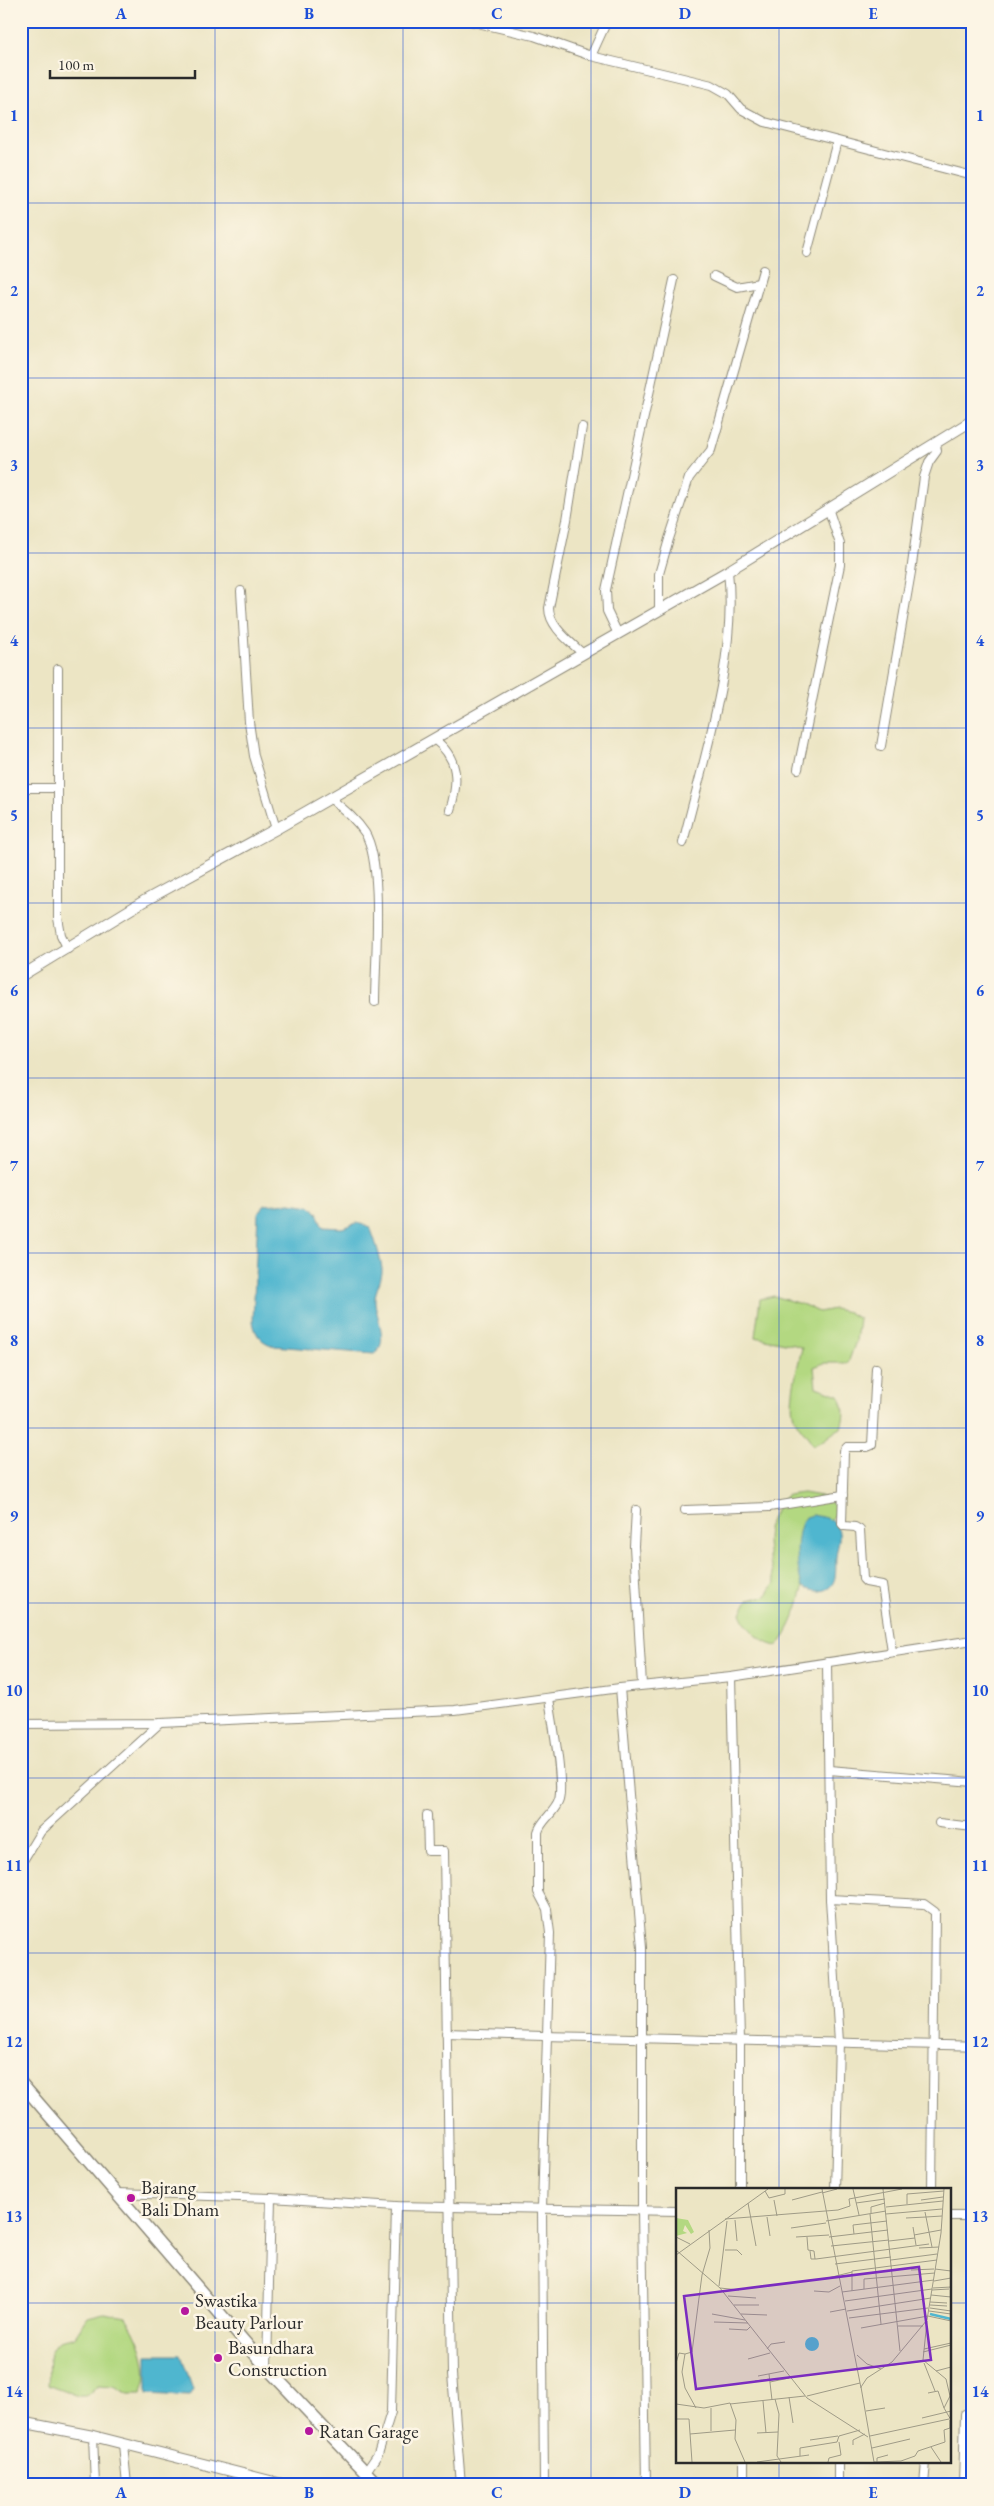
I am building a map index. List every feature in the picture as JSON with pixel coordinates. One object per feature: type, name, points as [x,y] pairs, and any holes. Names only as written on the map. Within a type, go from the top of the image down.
[{"type":"main road","points":[[21,2084],[31,2098],[117,2193],[267,2368],[371,2481]]},
{"type":"street","points":[[469,21],[534,36],[591,56],[712,85],[728,94],[742,109],[765,122],[973,176]]},
{"type":"street","points":[[591,56],[606,21]]},
{"type":"street","points":[[807,253],[837,141]]},
{"type":"street","points":[[659,610],[659,574],[669,539],[689,478],[711,450],[763,270]]},
{"type":"street","points":[[714,276],[737,287],[759,283]]},
{"type":"street","points":[[618,634],[607,611],[606,590],[674,280]]},
{"type":"street","points":[[21,976],[144,901],[276,829],[728,571],[829,511],[973,420]]},
{"type":"street","points":[[582,427],[567,520],[549,608],[551,619],[560,632],[583,654]]},
{"type":"street","points":[[881,746],[912,572],[924,477],[928,462],[937,451],[936,444]]},
{"type":"street","points":[[798,769],[840,566],[840,544],[829,511]]},
{"type":"street","points":[[682,843],[726,657],[730,619],[728,571]]},
{"type":"street","points":[[240,591],[249,722],[254,756],[276,829]]},
{"type":"street","points":[[58,669],[58,918],[61,935],[68,949]]},
{"type":"street","points":[[434,739],[449,753],[456,767],[456,794],[450,810]]},
{"type":"street","points":[[21,788],[58,788]]},
{"type":"street","points":[[330,798],[353,817],[366,835],[372,851],[376,871],[375,998]]},
{"type":"street","points":[[876,1368],[872,1445],[845,1449],[842,1526],[858,1528],[860,1533],[862,1579],[866,1582],[880,1583],[883,1588],[892,1651]]},
{"type":"street","points":[[685,1510],[769,1507],[843,1495]]},
{"type":"street","points":[[636,1510],[634,1546],[642,1685]]},
{"type":"street","points":[[21,1724],[160,1722],[455,1710],[642,1685],[731,1677],[973,1640]]},
{"type":"street","points":[[827,1662],[830,1899],[838,2042],[835,2188]]},
{"type":"street","points":[[731,1677],[740,2040],[740,2188]]},
{"type":"street","points":[[620,1688],[642,1948],[644,2040],[642,2210],[646,2485]]},
{"type":"street","points":[[544,2485],[542,2208],[550,1920],[547,1909],[538,1892],[538,1832],[540,1825],[555,1808],[560,1791],[549,1698]]},
{"type":"street","points":[[21,1864],[41,1831],[160,1722]]},
{"type":"street","points":[[828,1770],[973,1782]]},
{"type":"street","points":[[427,1815],[428,1851],[444,1851],[452,2374],[461,2485]]},
{"type":"street","points":[[939,1823],[973,1827]]},
{"type":"street","points":[[830,1899],[924,1904],[935,1912],[932,2188]]},
{"type":"street","points":[[446,2034],[973,2046]]},
{"type":"street","points":[[117,2193],[271,2198],[396,2206],[676,2211]]},
{"type":"street","points":[[267,2368],[271,2198]]},
{"type":"street","points":[[371,2481],[373,2461],[378,2454],[391,2412],[396,2206]]},
{"type":"street","points":[[952,2216],[973,2216]]},
{"type":"street","points":[[964,2485],[965,2414]]},
{"type":"street","points":[[21,2422],[94,2436],[286,2485]]},
{"type":"street","points":[[94,2436],[95,2485]]},
{"type":"street","points":[[123,2444],[127,2485]]},
{"type":"street","points":[[744,2464],[744,2485]]},
{"type":"street","points":[[838,2464],[838,2485]]},
{"type":"street","points":[[924,2485],[926,2464]]},
{"type":"green space","points":[[774,1296],[804,1305],[819,1312],[834,1309],[848,1312],[859,1319],[856,1341],[848,1363],[824,1363],[814,1367],[816,1387],[839,1395],[844,1415],[841,1428],[821,1442],[813,1445],[797,1423],[792,1404],[802,1348],[755,1337],[760,1299]]},
{"type":"green space","points":[[803,1493],[837,1499],[836,1514],[830,1520],[813,1515],[810,1549],[800,1600],[787,1632],[778,1646],[772,1645],[761,1639],[751,1630],[741,1613],[748,1600],[766,1596],[775,1583],[767,1547],[767,1537],[772,1517],[787,1495]]},
{"type":"green space","points":[[104,2313],[126,2317],[136,2335],[143,2354],[146,2375],[141,2394],[129,2394],[114,2386],[98,2385],[86,2396],[78,2396],[48,2385],[50,2355],[55,2345],[60,2341],[75,2337],[88,2317]]},
{"type":"water","points":[[290,1203],[311,1206],[317,1213],[323,1227],[342,1228],[357,1223],[370,1227],[382,1269],[375,1302],[382,1337],[379,1349],[374,1354],[274,1346],[262,1340],[257,1334],[253,1321],[258,1213],[264,1205]]},
{"type":"water","points":[[813,1515],[832,1521],[837,1526],[839,1533],[835,1578],[830,1586],[820,1591],[802,1586],[797,1560],[801,1524],[805,1517]]},
{"type":"water","points":[[147,2355],[181,2355],[193,2389],[189,2396],[147,2394]]},
{"type":"place","name":"Bajrang Bali Dham","points":[[131,2198]]},
{"type":"place","name":"Swastika Beauty Parlour","points":[[185,2311]]},
{"type":"place","name":"Basundhara Construction","points":[[218,2358]]},
{"type":"place","name":"Ratan Garage","points":[[309,2431]]}]
